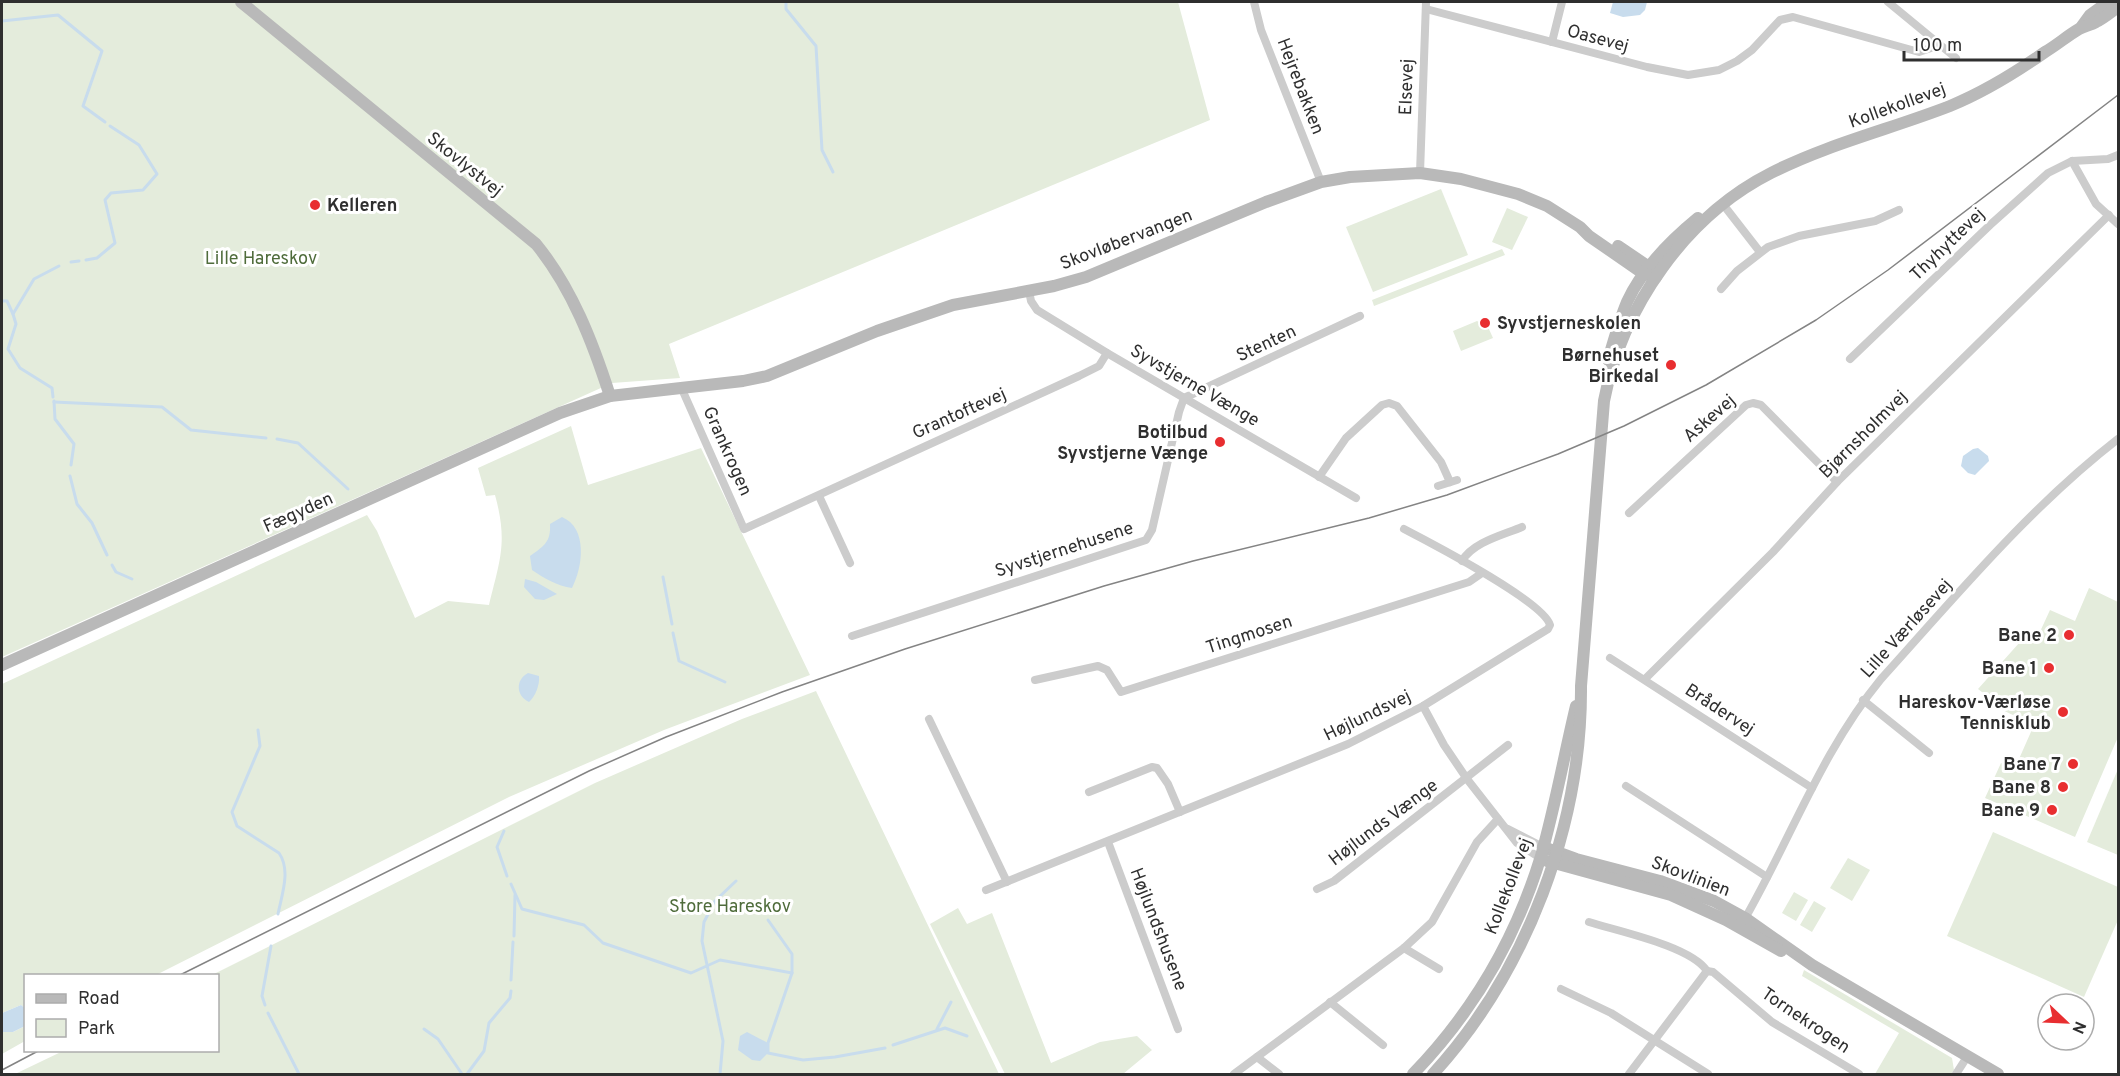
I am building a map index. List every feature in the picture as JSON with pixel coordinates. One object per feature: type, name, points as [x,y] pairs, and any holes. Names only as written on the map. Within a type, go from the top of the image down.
[{"type":"street","name":"Skovlystvej","points":[[242,2],[536,244],[552,263],[569,292],[600,365],[610,396]]},
{"type":"street","name":"Hejrebakken","points":[[1254,2],[1261,30],[1321,182]]},
{"type":"street","points":[[1552,42],[1562,2]]},
{"type":"street","points":[[1888,2],[1956,58]]},
{"type":"street","name":"Kollekollevej","points":[[2079,29],[2090,15],[2108,2]]},
{"type":"street","name":"Oasevej","points":[[1426,5],[1647,68],[1688,75],[1719,70],[1737,61],[1752,50],[1780,20],[1793,16],[1919,52],[1931,48],[1935,41]]},
{"type":"street","name":"Elsevej","points":[[1420,173],[1426,5]]},
{"type":"street","name":"Kollekollevej","points":[[1433,1074],[1465,1035],[1496,989],[1521,942],[1554,858],[1573,775],[1581,722],[1581,686],[1599,444],[1609,376],[1650,272],[1661,251],[1709,208],[1722,203],[1746,186],[1792,163],[1950,106],[1976,94],[2026,65],[2079,29],[2097,22],[2118,6]]},
{"type":"street","points":[[2118,156],[2108,159],[2072,161],[2096,204],[2118,224]]},
{"type":"street","name":"Thyhyttevej","points":[[1850,359],[2040,180],[2048,173],[2072,161]]},
{"type":"street","name":"Skovløbervangen","points":[[610,396],[743,381],[766,376],[877,331],[953,305],[1029,291],[1086,277],[1263,203],[1321,182],[1384,174],[1420,173],[1461,179],[1491,185],[1518,194],[1547,206],[1580,227],[1593,230],[1650,272]]},
{"type":"street","points":[[1722,203],[1760,252]]},
{"type":"street","points":[[1721,289],[1737,271],[1760,252],[1799,236],[1875,221],[1899,210]]},
{"type":"street","name":"Bjørnsholmvej","points":[[1645,679],[1773,552],[1837,482],[2109,215]]},
{"type":"street","name":"Syvstjerne Vænge","points":[[1029,291],[1031,301],[1037,310],[1356,498]]},
{"type":"street","name":"Stenten","points":[[1184,398],[1360,316]]},
{"type":"street","name":"Grantoftevej","points":[[744,529],[1100,366],[1107,353]]},
{"type":"street","name":"Grankrogen","points":[[681,387],[744,529]]},
{"type":"street","name":"Fægyden","points":[[2,665],[560,413],[610,396]]},
{"type":"street","name":"Syvstjernehusene","points":[[852,636],[1146,540],[1152,530],[1184,398]]},
{"type":"street","points":[[1319,477],[1346,438],[1382,405],[1389,403],[1397,406],[1453,481],[1438,486]]},
{"type":"street","name":"Askevej","points":[[1629,513],[1746,405],[1753,403],[1761,405],[1837,482]]},
{"type":"street","name":"Lille Værløsevej","points":[[1742,923],[1839,737],[1863,700],[2030,517],[2068,480],[2118,439]]},
{"type":"street","points":[[819,496],[850,563]]},
{"type":"street","points":[[1462,561],[1473,548],[1522,527]]},
{"type":"street","points":[[1404,529],[1482,573]]},
{"type":"street","name":"Højlundsvej","points":[[986,890],[1347,744],[1423,706],[1544,632],[1550,625],[1549,621],[1534,606],[1482,573]]},
{"type":"street","name":"Tingmosen","points":[[1035,680],[1098,666],[1107,670],[1120,692],[1469,582],[1482,573]]},
{"type":"street","name":"Brådervej","points":[[1610,658],[1812,788]]},
{"type":"street","name":"Kollekollevej","points":[[1413,1074],[1453,1029],[1484,984],[1510,936],[1529,892],[1542,852],[1581,686]]},
{"type":"street","points":[[1863,700],[1929,753]]},
{"type":"street","points":[[1423,706],[1444,745],[1498,819],[1507,829],[1542,852]]},
{"type":"street","points":[[929,719],[1007,882]]},
{"type":"street","name":"Højlunds Vænge","points":[[1317,889],[1334,881],[1508,745]]},
{"type":"street","points":[[1089,792],[1152,767],[1157,768],[1168,784],[1180,812]]},
{"type":"street","points":[[1626,786],[1767,877]]},
{"type":"street","points":[[1234,1074],[1404,948],[1432,922],[1477,842],[1498,819]]},
{"type":"street","name":"Højlundshusene","points":[[1108,842],[1178,1029]]},
{"type":"street","name":"Skovlinien","points":[[1542,852],[1554,858],[1660,881],[1698,894],[1742,923],[1998,1074]]},
{"type":"street","name":"Tornekrogen","points":[[1589,922],[1665,945],[1686,954],[1707,971],[1713,972],[1772,1022],[1859,1074]]},
{"type":"street","points":[[1404,948],[1439,969]]},
{"type":"street","points":[[1629,1074],[1707,971]]},
{"type":"street","points":[[1560,989],[1611,1013],[1708,1074]]},
{"type":"street","points":[[1330,1002],[1383,1045]]},
{"type":"street","points":[[1257,1057],[1279,1074]]},
{"type":"street","points":[[1956,1074],[1967,1057]]},
{"type":"green space","name":"Lille Hareskov","points":[[2,2],[1178,2],[1210,120],[669,344],[680,378],[612,383],[2,657]]},
{"type":"green space","points":[[1441,189],[1468,255],[1373,292],[1346,227]]},
{"type":"green space","points":[[1507,208],[1528,217],[1512,250],[1492,242]]},
{"type":"green space","points":[[1502,249],[1505,255],[1374,306],[1372,300]]},
{"type":"green space","points":[[1477,321],[1488,327],[1493,338],[1461,351],[1453,331]]},
{"type":"green space","points":[[571,426],[588,485],[701,448],[810,675],[664,730],[509,797],[158,974],[24,974],[24,1007],[21,1005],[2,1013],[2,684],[367,515],[377,531],[415,618],[448,601],[489,605],[501,551],[501,526],[495,495],[486,496],[478,468]]},
{"type":"green space","name":"Hareskov-Værløse Tennisklub","points":[[2089,588],[2118,602],[2118,737],[2075,837],[1985,798],[2001,763],[2015,768],[2034,725],[1996,707],[1991,699],[1978,689],[2028,633],[2038,636],[2050,610],[2075,621]]},
{"type":"green space","name":"Store Hareskov","points":[[816,691],[999,1074],[15,1074],[61,1052],[219,1052],[219,974],[214,974],[595,783],[742,719]]},
{"type":"green space","points":[[2118,769],[2118,855],[2087,842]]},
{"type":"green space","points":[[1993,832],[2118,887],[2118,920],[2086,992],[2073,992],[1947,936]]},
{"type":"green space","points":[[1848,858],[1870,870],[1852,901],[1830,888]]},
{"type":"green space","points":[[1794,892],[1808,900],[1796,921],[1782,913]]},
{"type":"green space","points":[[1814,901],[1826,908],[1812,932],[1800,925]]},
{"type":"green space","points":[[958,908],[967,924],[992,913],[1051,1063],[1100,1042],[1137,1036],[1152,1050],[1123,1074],[1005,1074],[930,924]]},
{"type":"green space","points":[[1804,970],[1952,1058],[1954,1070],[1951,1074],[1875,1074],[1899,1033],[1802,976]]},
{"type":"green space","points":[[24,1026],[24,1042],[2,1054],[2,1032],[13,1032]]},
{"type":"water","points":[[1613,2],[1647,2],[1645,10],[1640,15],[1623,17],[1610,13]]},
{"type":"water","points":[[1978,448],[1988,456],[1989,461],[1975,475],[1968,473],[1961,466],[1963,456]]},
{"type":"water","points":[[562,517],[576,530],[581,549],[579,570],[572,588],[556,584],[532,570],[530,556],[546,543],[550,524]]},
{"type":"water","points":[[525,579],[536,582],[557,594],[544,600],[535,599],[524,587]]},
{"type":"water","points":[[528,673],[539,676],[537,690],[529,702],[522,696],[519,688],[521,680]]},
{"type":"water","points":[[21,1005],[24,1007],[24,1026],[13,1032],[2,1032],[2,1013]]},
{"type":"water","points":[[747,1032],[768,1043],[768,1053],[760,1061],[752,1060],[738,1050],[740,1036]]},
{"type":"waterway","points":[[786,2],[786,9],[816,46],[822,150],[833,172]]},
{"type":"waterway","points":[[2,21],[58,15],[102,51],[83,106],[105,122]]},
{"type":"waterway","points":[[86,260],[97,258],[115,243],[105,200],[111,193],[143,190],[157,174],[139,145],[110,126]]},
{"type":"waterway","points":[[71,262],[79,261]]},
{"type":"waterway","points":[[53,397],[52,388],[20,368],[8,349],[16,324],[13,314],[34,279],[59,266]]},
{"type":"waterway","points":[[2,301],[7,301],[13,314]]},
{"type":"waterway","points":[[54,401],[55,419],[74,444],[71,465]]},
{"type":"waterway","points":[[54,402],[162,407],[191,430],[266,438]]},
{"type":"waterway","points":[[277,439],[298,443],[348,489]]},
{"type":"waterway","points":[[70,476],[77,504],[92,523],[107,555]]},
{"type":"waterway","points":[[112,565],[116,572],[132,579]]},
{"type":"waterway","points":[[663,577],[672,624]]},
{"type":"waterway","points":[[673,633],[679,661],[725,682]]},
{"type":"waterway","points":[[258,730],[260,746],[232,812],[237,826],[279,853],[283,860],[285,874],[278,914]]},
{"type":"waterway","points":[[504,831],[497,847],[507,876]]},
{"type":"waterway","points":[[720,1074],[723,1041],[702,941],[704,922],[715,901],[736,881]]},
{"type":"waterway","points":[[511,884],[522,909],[584,925],[603,943],[691,973],[720,960],[792,973],[768,1043],[768,1053],[803,1060],[885,1048]]},
{"type":"waterway","points":[[514,936],[515,895]]},
{"type":"waterway","points":[[768,920],[792,954],[792,973]]},
{"type":"waterway","points":[[511,980],[513,942]]},
{"type":"waterway","points":[[265,1005],[262,996],[271,946]]},
{"type":"waterway","points":[[467,1074],[484,1051],[489,1023],[510,998],[511,991]]},
{"type":"waterway","points":[[937,1029],[951,1002]]},
{"type":"waterway","points":[[268,1013],[299,1074]]},
{"type":"waterway","points":[[893,1045],[945,1028],[967,1036]]},
{"type":"waterway","points":[[424,1029],[438,1039],[462,1074]]},
{"type":"tram line","points":[[182,974],[589,771],[666,737],[782,692],[905,649],[1104,586],[1193,561],[1369,518],[1447,495],[1558,454],[1624,426],[1706,385],[1816,320],[1888,270],[2118,95]]},
{"type":"tram line","points":[[2,1070],[36,1052]]},
{"type":"place","name":"Kelleren","points":[[315,205]]},
{"type":"place","name":"Syvstjerneskolen","points":[[1485,323]]},
{"type":"place","name":"Børnehuset Birkedal","points":[[1671,365]]},
{"type":"place","name":"Botilbud Syvstjerne Vænge","points":[[1220,442]]},
{"type":"place","name":"Bane 2","points":[[2069,635]]},
{"type":"place","name":"Bane 1","points":[[2049,668]]},
{"type":"place","name":"Hareskov-Værløse Tennisklub","points":[[2063,712]]},
{"type":"place","name":"Bane 7","points":[[2073,764]]},
{"type":"place","name":"Bane 8","points":[[2063,787]]},
{"type":"place","name":"Bane 9","points":[[2052,810]]}]
